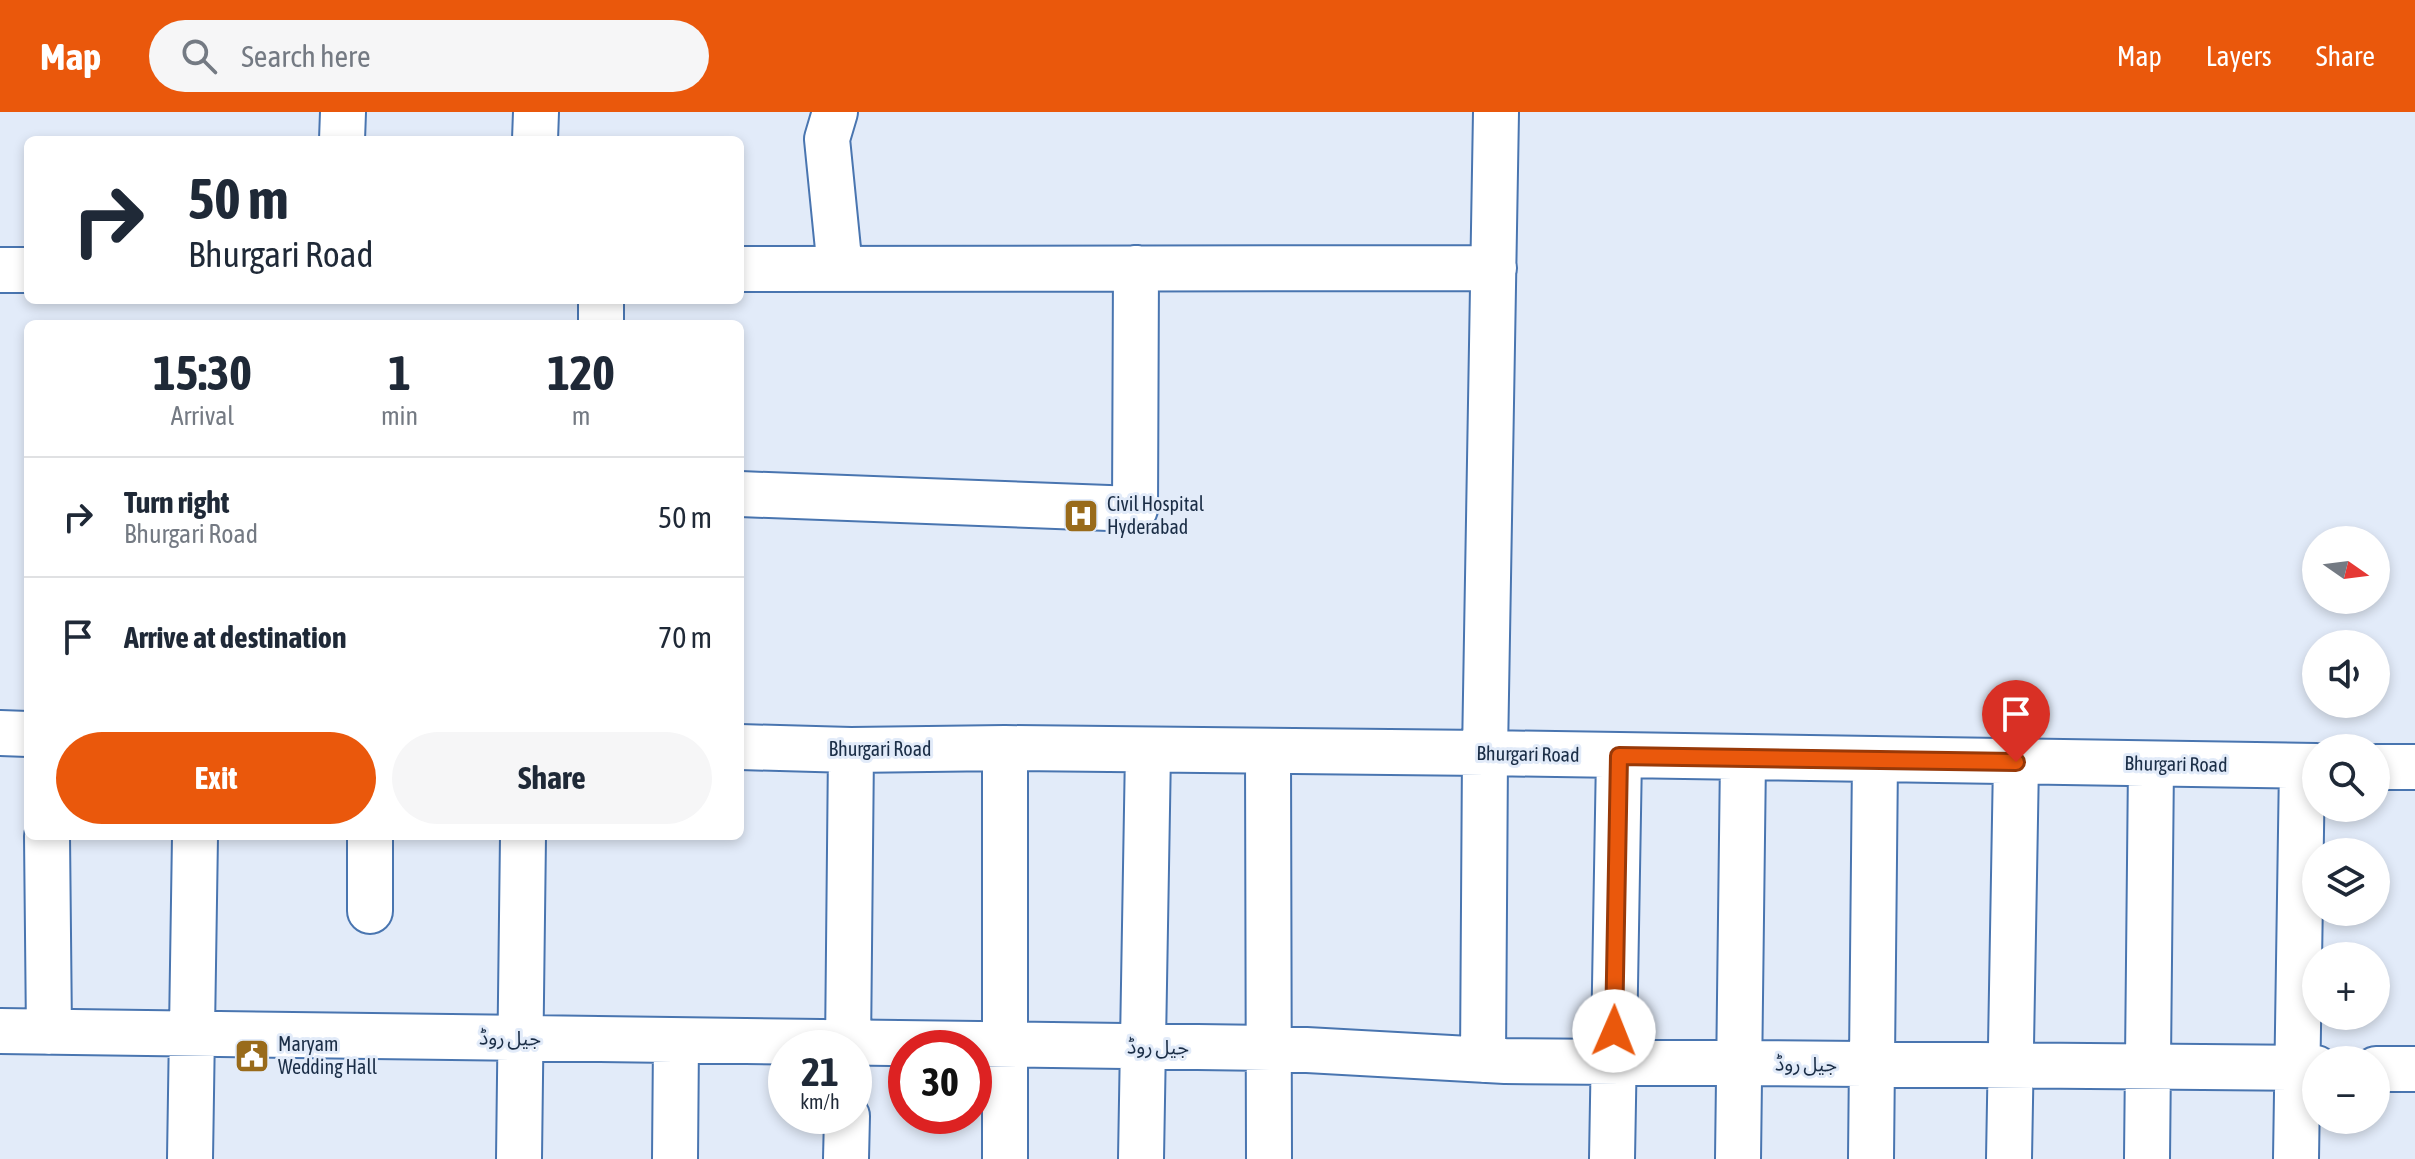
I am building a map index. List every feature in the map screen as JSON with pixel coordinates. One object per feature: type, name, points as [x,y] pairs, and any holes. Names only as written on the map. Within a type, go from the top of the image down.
[{"type":"street","points":[[342,136],[343,112]]},
{"type":"street","points":[[535,136],[536,112]]},
{"type":"street","points":[[835,112],[827,139],[840,269]]},
{"type":"street","points":[[1483,1060],[1496,112]]},
{"type":"street","points":[[744,494],[1135,509],[1136,268]]},
{"type":"street","points":[[744,269],[1494,268]]},
{"type":"street","points":[[0,270],[24,270]]},
{"type":"street","points":[[0,733],[24,734]]},
{"type":"street","name":"Bhurgari Road","points":[[744,747],[1485,753],[2302,766]]},
{"type":"street","points":[[1005,748],[1005,1159]]},
{"type":"street","points":[[848,1030],[851,750]]},
{"type":"street","points":[[1141,1159],[1148,751]]},
{"type":"street","points":[[1268,751],[1269,1159]]},
{"type":"street","points":[[1612,1159],[1619,756]]},
{"type":"street","points":[[1738,1159],[1743,758]]},
{"type":"street","points":[[1871,1159],[1875,759]]},
{"type":"street","points":[[2009,1159],[2016,762]]},
{"type":"street","points":[[2147,1159],[2151,764]]},
{"type":"street","points":[[2390,767],[2415,767]]},
{"type":"street","points":[[2307,1046],[2309,822]]},
{"type":"street","points":[[47,840],[49,1032]]},
{"type":"street","points":[[190,1159],[195,840]]},
{"type":"street","points":[[370,840],[370,911]]},
{"type":"street","points":[[519,1159],[523,840]]},
{"type":"street","name":"جیل روڈ","points":[[0,1031],[768,1044]]},
{"type":"street","points":[[675,1159],[676,1041]]},
{"type":"street","name":"جیل روڈ","points":[[872,1046],[1270,1048],[1483,1060],[2302,1068]]},
{"type":"street","points":[[2390,1069],[2415,1069]]},
{"type":"street","points":[[2296,1159],[2302,1109]]},
{"type":"street","points":[[846,1159],[847,1134]]},
{"type":"place","name":"Civil Hospital Hyderabad","points":[[1081,516]]},
{"type":"place","name":"Maryam Wedding Hall","points":[[252,1056]]},
{"type":"route","points":[[1614,1031],[1619,756],[2016,762]]}]
